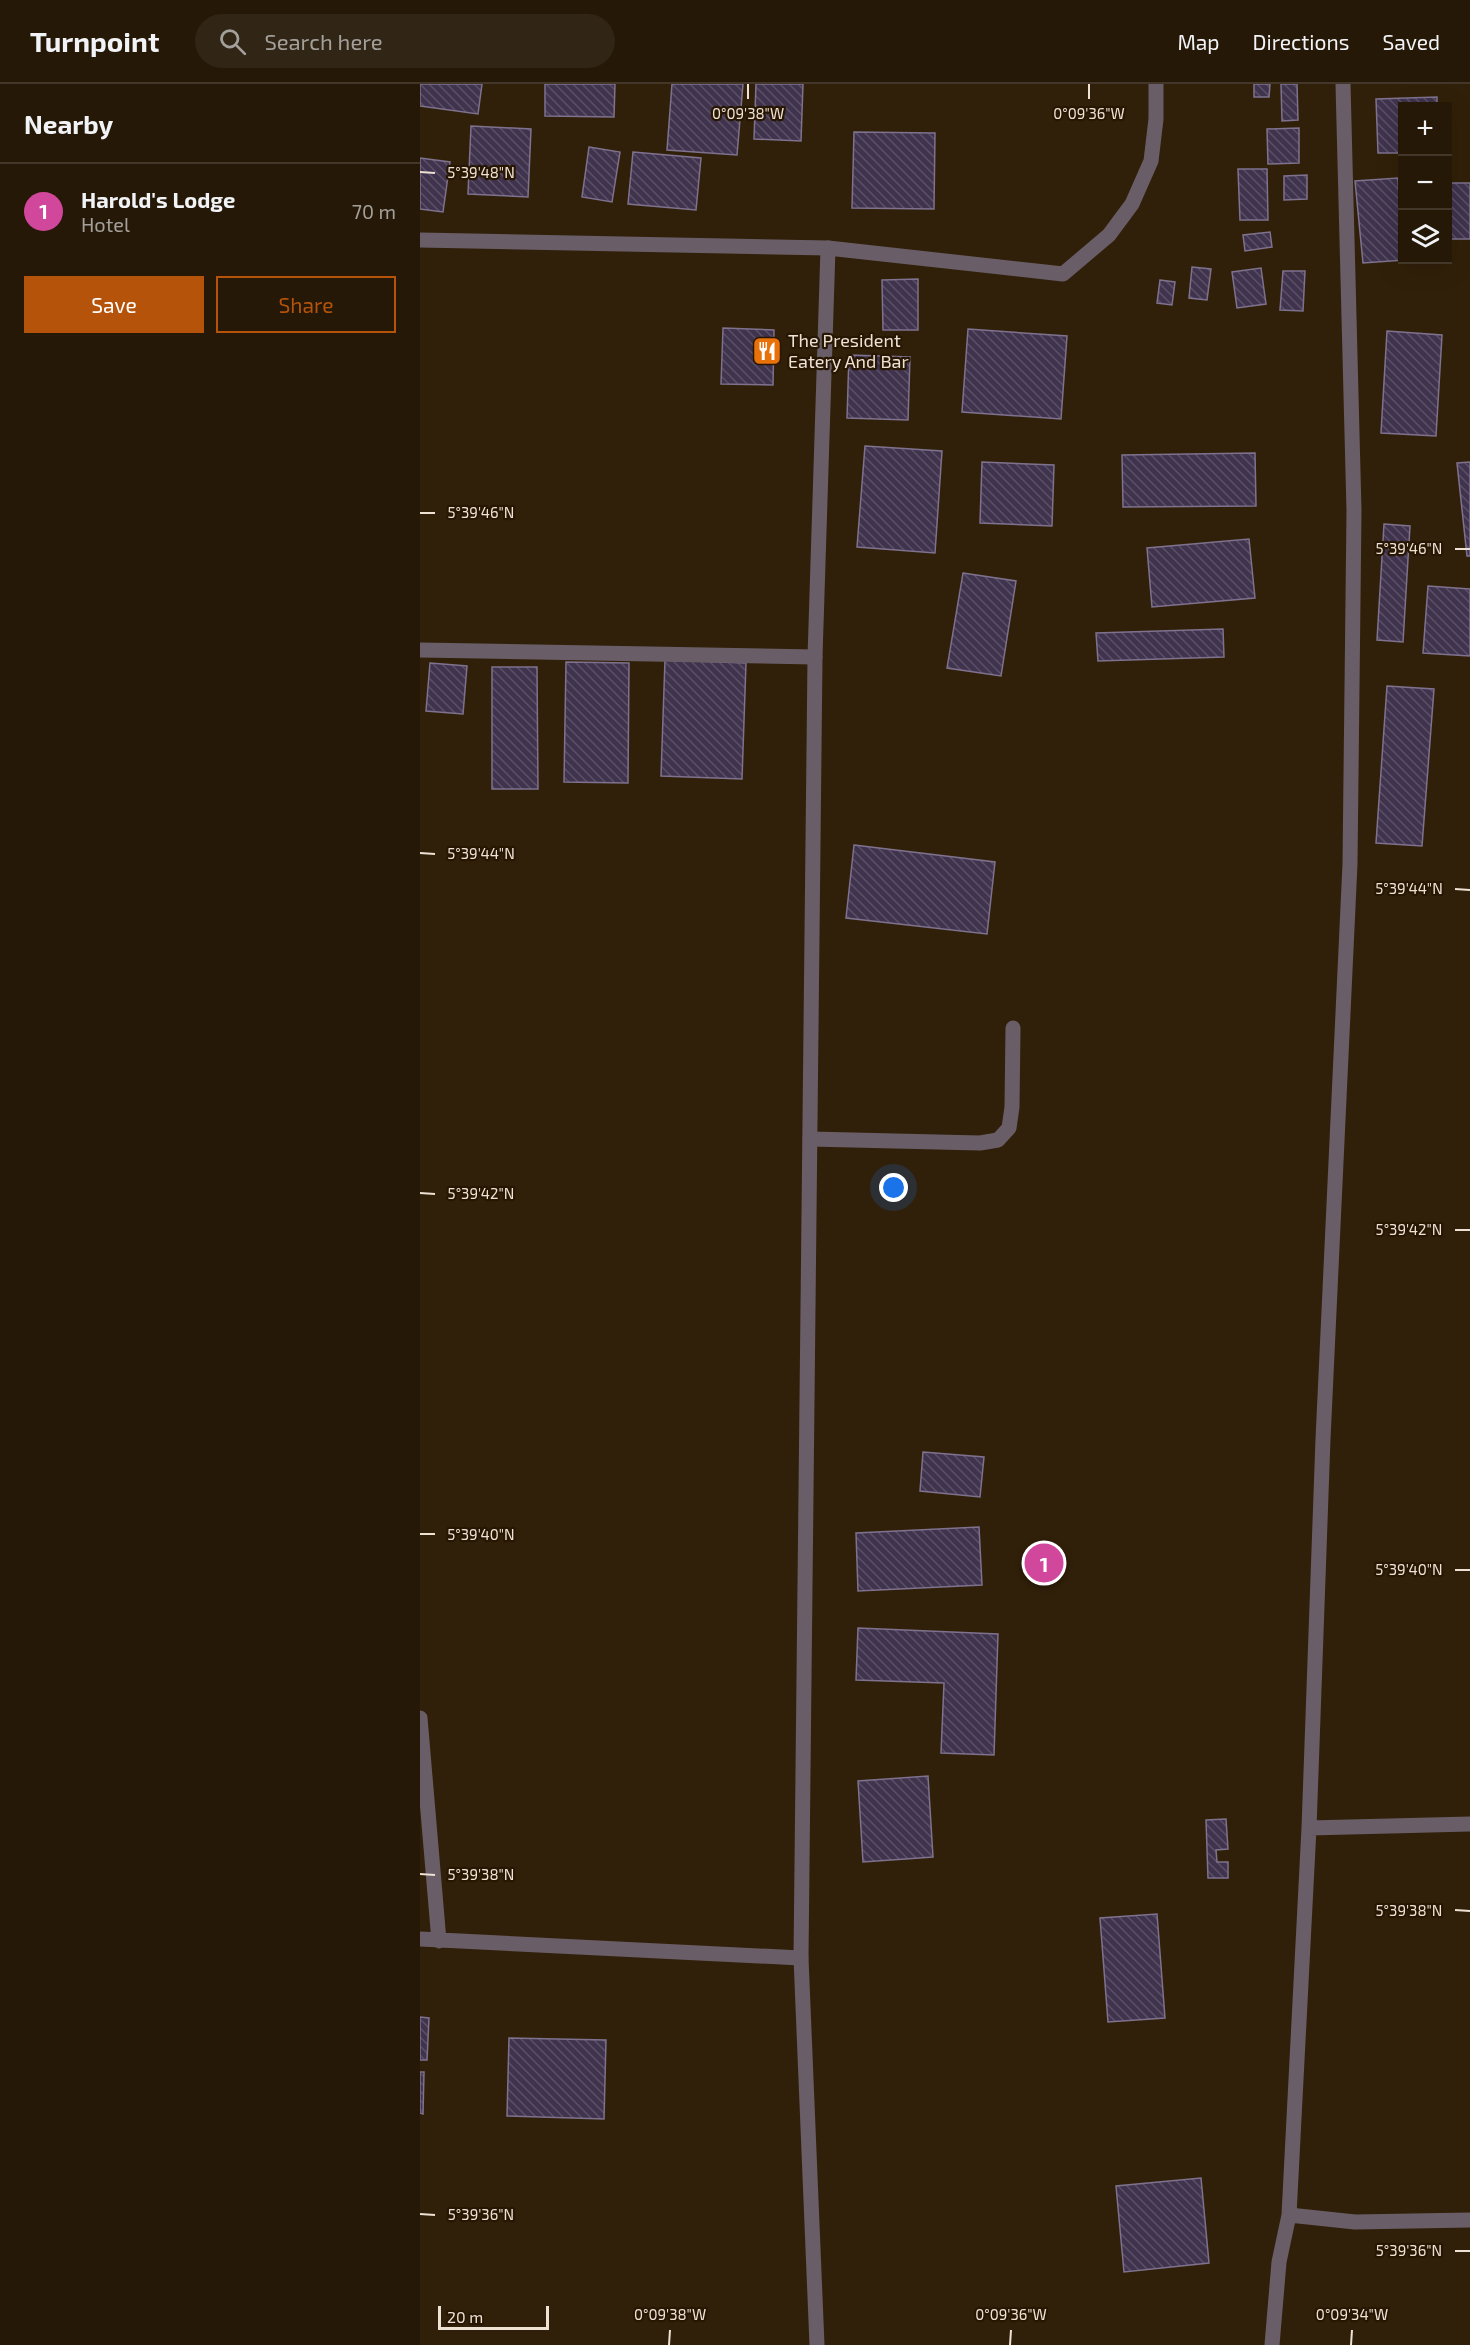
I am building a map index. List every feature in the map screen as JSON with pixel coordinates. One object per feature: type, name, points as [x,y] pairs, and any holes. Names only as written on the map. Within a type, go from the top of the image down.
[{"type":"street","points":[[420,240],[828,248],[1063,274],[1109,234],[1132,204],[1151,161],[1156,118],[1156,84]]},
{"type":"street","points":[[1272,2345],[1279,2262],[1289,2216],[1309,1828],[1323,1438],[1350,864],[1354,511],[1343,84]]},
{"type":"street","points":[[818,2345],[801,1958],[815,657],[828,248]]},
{"type":"street","points":[[420,650],[815,657]]},
{"type":"street","points":[[810,1139],[980,1143],[998,1140],[1009,1128],[1012,1028]]},
{"type":"street","points":[[420,1718],[439,1941]]},
{"type":"street","points":[[1309,1828],[1470,1824]]},
{"type":"street","points":[[420,1939],[801,1958]]},
{"type":"street","points":[[1289,2216],[1355,2222],[1470,2220]]},
{"type":"building","points":[[420,84],[482,84],[478,114],[420,106]]},
{"type":"building","points":[[545,84],[615,84],[614,117],[545,116]]},
{"type":"building","points":[[672,84],[743,84],[737,155],[667,150]]},
{"type":"building","points":[[756,84],[803,84],[801,141],[754,139]]},
{"type":"building","points":[[1254,84],[1270,84],[1269,97],[1254,97]]},
{"type":"building","points":[[1281,84],[1297,84],[1298,120],[1282,121]]},
{"type":"building","points":[[1437,97],[1437,102],[1398,102],[1398,153],[1378,153],[1376,99]]},
{"type":"building","points":[[471,126],[531,129],[528,197],[468,194]]},
{"type":"building","points":[[1299,128],[1299,163],[1268,164],[1267,129]]},
{"type":"building","points":[[854,132],[935,133],[934,209],[852,208]]},
{"type":"building","points":[[589,147],[620,152],[612,202],[582,197]]},
{"type":"building","points":[[633,152],[701,158],[696,210],[628,204]]},
{"type":"building","points":[[420,158],[450,162],[443,212],[420,209]]},
{"type":"building","points":[[1238,169],[1267,169],[1268,220],[1240,220]]},
{"type":"building","points":[[1307,175],[1307,199],[1284,200],[1284,176]]},
{"type":"building","points":[[1398,178],[1398,260],[1363,263],[1355,181]]},
{"type":"building","points":[[1452,183],[1470,183],[1470,239],[1452,239]]},
{"type":"building","points":[[1270,232],[1272,247],[1245,251],[1243,235]]},
{"type":"building","points":[[1192,267],[1211,269],[1207,300],[1189,298]]},
{"type":"building","points":[[1261,268],[1266,304],[1237,308],[1232,272]]},
{"type":"building","points":[[1283,271],[1305,271],[1303,311],[1280,310]]},
{"type":"building","points":[[918,279],[918,330],[883,330],[882,280]]},
{"type":"building","points":[[1160,280],[1175,282],[1172,305],[1157,303]]},
{"type":"building","points":[[723,328],[774,330],[773,385],[721,384]]},
{"type":"building","points":[[968,329],[1067,336],[1061,419],[962,412]]},
{"type":"building","points":[[1387,331],[1442,335],[1436,436],[1381,433]]},
{"type":"building","points":[[849,355],[910,357],[908,420],[847,418]]},
{"type":"building","points":[[865,446],[942,451],[935,553],[857,547]]},
{"type":"building","points":[[1255,453],[1256,506],[1123,507],[1122,455]]},
{"type":"building","points":[[982,462],[1054,465],[1052,526],[980,523]]},
{"type":"building","points":[[1470,462],[1470,556],[1467,556],[1457,463]]},
{"type":"building","points":[[1384,524],[1410,526],[1403,642],[1377,640]]},
{"type":"building","points":[[1249,539],[1255,598],[1152,607],[1147,548]]},
{"type":"building","points":[[963,573],[1016,581],[1001,676],[947,668]]},
{"type":"building","points":[[1428,586],[1470,589],[1470,656],[1423,653]]},
{"type":"building","points":[[1223,629],[1224,657],[1098,661],[1096,633]]},
{"type":"building","points":[[665,660],[746,663],[742,779],[661,776]]},
{"type":"building","points":[[566,662],[629,663],[628,783],[564,782]]},
{"type":"building","points":[[430,663],[467,666],[463,714],[426,711]]},
{"type":"building","points":[[492,667],[537,667],[538,789],[492,789]]},
{"type":"building","points":[[1387,686],[1434,689],[1422,846],[1376,843]]},
{"type":"building","points":[[854,845],[995,862],[987,934],[846,918]]},
{"type":"building","points":[[923,1452],[984,1457],[980,1497],[920,1491]]},
{"type":"building","points":[[979,1527],[982,1585],[858,1591],[856,1533]]},
{"type":"building","points":[[858,1628],[998,1634],[994,1755],[941,1753],[944,1683],[856,1680]]},
{"type":"building","points":[[928,1776],[933,1857],[863,1862],[858,1781]]},
{"type":"building","points":[[1226,1819],[1228,1849],[1216,1850],[1217,1862],[1228,1862],[1228,1878],[1208,1878],[1206,1820]]},
{"type":"building","points":[[1157,1914],[1165,2018],[1108,2022],[1100,1918]]},
{"type":"building","points":[[420,2017],[429,2018],[427,2060],[420,2060]]},
{"type":"building","points":[[509,2038],[606,2040],[604,2119],[507,2116]]},
{"type":"building","points":[[420,2072],[424,2072],[423,2114],[420,2113]]},
{"type":"building","points":[[1201,2178],[1209,2263],[1124,2272],[1116,2186]]},
{"type":"place","name":"The President Eatery And Bar","points":[[767,351]]},
{"type":"place","name":"Harold's Lodge","points":[[1044,1563]]}]
